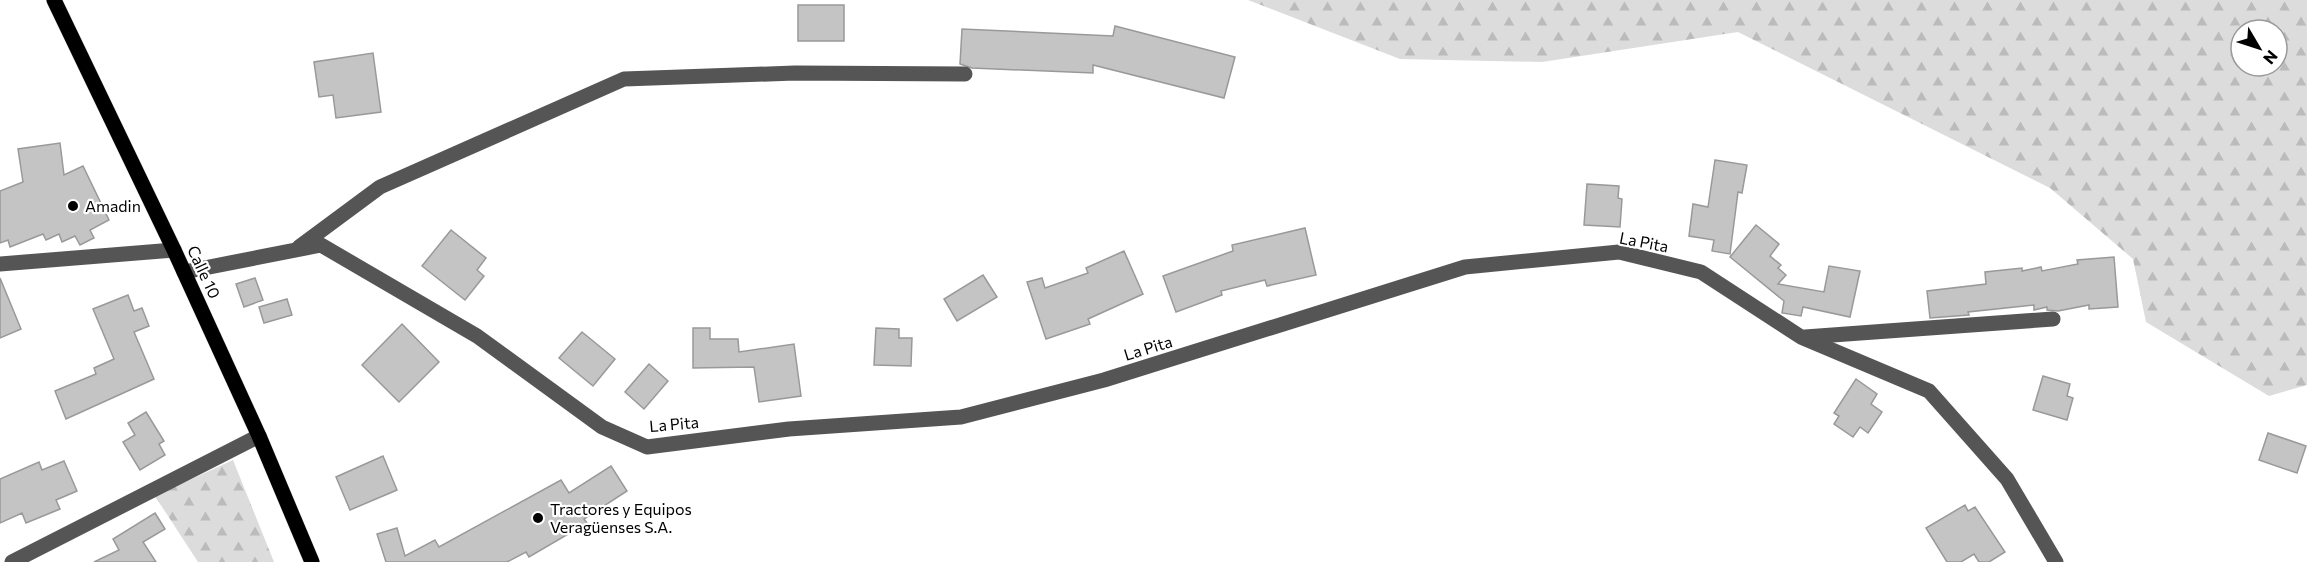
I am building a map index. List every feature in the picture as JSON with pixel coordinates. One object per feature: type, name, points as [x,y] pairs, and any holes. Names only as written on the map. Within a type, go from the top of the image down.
[{"type":"main road","name":"Calle 10","points":[[54,0],[174,250],[259,436],[312,562]]},
{"type":"street","points":[[295,250],[380,187],[624,79],[795,73],[965,74]]},
{"type":"street","name":"La Pita","points":[[184,272],[321,245],[477,336],[602,427],[647,447],[789,429],[962,417],[1104,380],[1465,267],[1619,252],[1701,272],[1801,337],[1929,391],[2007,479],[2056,562]]},
{"type":"street","points":[[0,264],[174,250]]},
{"type":"street","points":[[1801,337],[2053,320]]},
{"type":"street","points":[[12,562],[259,436]]},
{"type":"green space","points":[[1248,0],[2307,0],[2307,385],[2269,396],[2146,322],[2133,259],[2050,188],[1738,32],[1542,62],[1400,59]]},
{"type":"green space","points":[[233,460],[274,562],[198,562],[155,496]]},
{"type":"building","points":[[798,5],[844,5],[844,41],[798,41]]},
{"type":"building","points":[[1115,26],[1235,57],[1224,98],[1093,65],[1093,73],[972,68],[960,64],[962,29],[1113,36]]},
{"type":"building","points":[[373,53],[381,112],[336,118],[333,95],[319,97],[314,62]]},
{"type":"building","points":[[60,143],[64,175],[83,166],[109,220],[90,230],[94,238],[80,245],[75,236],[62,242],[59,234],[46,240],[43,234],[10,247],[8,240],[0,243],[0,191],[23,182],[18,149]]},
{"type":"building","points":[[1715,160],[1747,165],[1742,193],[1738,192],[1730,254],[1712,251],[1714,240],[1689,236],[1693,204],[1708,207]]},
{"type":"building","points":[[1587,184],[1619,186],[1618,198],[1622,199],[1620,227],[1584,225]]},
{"type":"building","points":[[1756,225],[1779,244],[1770,256],[1781,265],[1778,268],[1786,275],[1778,284],[1824,292],[1829,266],[1860,271],[1850,317],[1803,307],[1801,316],[1782,313],[1784,301],[1730,257]]},
{"type":"building","points":[[1305,228],[1316,275],[1267,286],[1265,280],[1221,291],[1222,295],[1176,312],[1163,276],[1233,251],[1232,245]]},
{"type":"building","points":[[451,230],[486,258],[477,270],[484,276],[465,300],[422,266]]},
{"type":"building","points":[[1124,251],[1143,294],[1088,319],[1090,324],[1046,339],[1027,282],[1042,278],[1045,288],[1088,273],[1086,268]]},
{"type":"building","points":[[2114,257],[2118,307],[2089,309],[2089,305],[2058,311],[2047,310],[2047,307],[2034,310],[2034,305],[1968,312],[1969,315],[1930,318],[1927,291],[1986,284],[1985,272],[2022,268],[2022,271],[2041,267],[2042,271],[2078,264],[2077,260]]},
{"type":"building","points":[[983,275],[997,297],[957,321],[944,299]]},
{"type":"building","points":[[0,278],[21,329],[0,338]]},
{"type":"building","points":[[255,278],[263,300],[244,307],[236,284]]},
{"type":"building","points":[[128,295],[134,311],[142,308],[149,326],[134,332],[154,379],[66,419],[55,391],[96,374],[94,368],[114,359],[93,309]]},
{"type":"building","points":[[287,299],[292,315],[264,323],[259,307]]},
{"type":"building","points":[[402,324],[439,362],[399,402],[362,365]]},
{"type":"building","points":[[693,328],[710,328],[710,339],[738,339],[739,352],[794,344],[801,396],[759,402],[754,367],[693,368]]},
{"type":"building","points":[[876,328],[899,329],[899,338],[912,338],[911,366],[874,365]]},
{"type":"building","points":[[582,332],[615,359],[593,386],[559,358]]},
{"type":"building","points":[[649,364],[668,381],[644,409],[625,392]]},
{"type":"building","points":[[2043,376],[2070,384],[2067,396],[2073,398],[2067,420],[2033,410]]},
{"type":"building","points":[[1856,379],[1877,394],[1871,404],[1882,412],[1868,433],[1860,427],[1853,437],[1834,424],[1839,416],[1834,413]]},
{"type":"building","points":[[146,412],[164,441],[159,444],[165,455],[140,470],[123,442],[135,435],[128,423]]},
{"type":"building","points":[[2268,433],[2306,446],[2297,473],[2259,460]]},
{"type":"building","points":[[383,456],[397,490],[350,510],[336,477]]},
{"type":"building","points":[[64,461],[77,491],[56,500],[60,509],[26,523],[22,513],[0,523],[0,479],[39,462],[42,470]]},
{"type":"building","points":[[611,466],[627,491],[584,519],[587,523],[529,557],[526,552],[507,562],[386,562],[377,534],[397,528],[405,556],[435,540],[439,547],[561,480],[569,493]]},
{"type":"building","points":[[1965,505],[1968,511],[1975,507],[2005,552],[1989,562],[1979,562],[1974,554],[1961,562],[1947,562],[1926,528]]},
{"type":"building","points":[[155,513],[165,529],[143,542],[156,562],[94,562],[119,550],[113,539]]},
{"type":"place","name":"Amadin","points":[[73,206]]},
{"type":"place","name":"Tractores y Equipos Veragüenses S.A.","points":[[538,518]]}]
